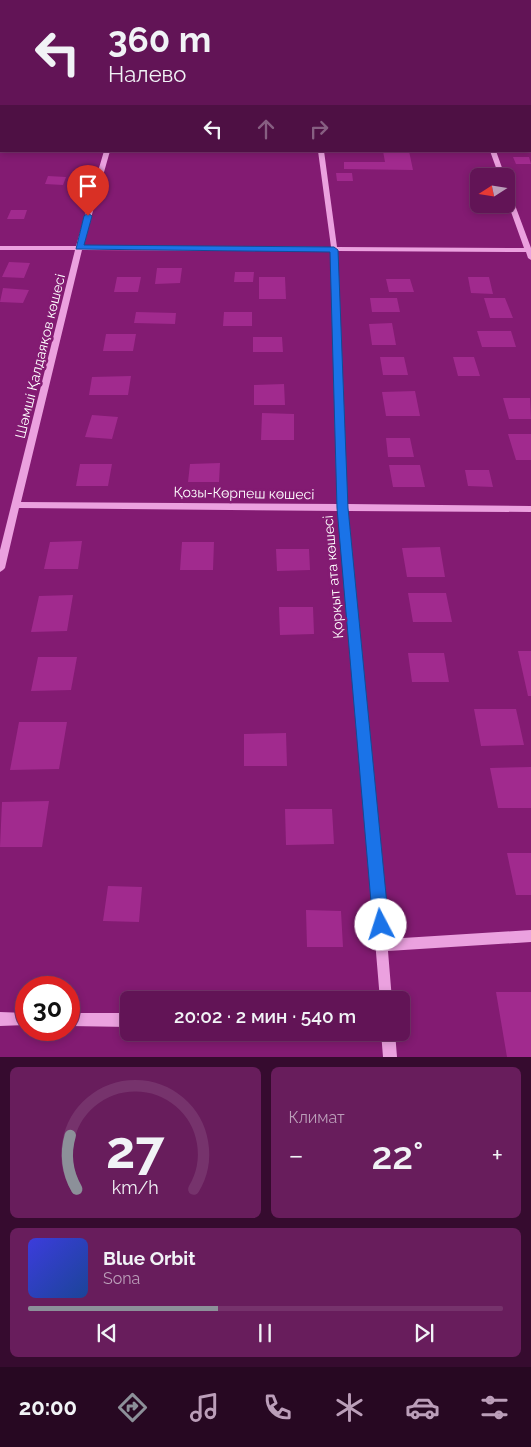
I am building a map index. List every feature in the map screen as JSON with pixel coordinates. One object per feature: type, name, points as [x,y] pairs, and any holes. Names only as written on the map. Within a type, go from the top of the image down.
[{"type":"street","name":"Шәмші Қалдаяқов көшесі","points":[[0,568],[79,248],[107,152]]},
{"type":"street","name":"Қорқыт ата көшесі","points":[[321,152],[334,250],[343,508],[383,945],[386,991]]},
{"type":"street","points":[[493,152],[499,168]]},
{"type":"street","points":[[515,212],[530,250],[531,258]]},
{"type":"street","points":[[0,248],[530,250]]},
{"type":"street","name":"Қозы-Көрпеш көшесі","points":[[17,505],[531,509]]},
{"type":"street","points":[[383,945],[531,936]]},
{"type":"street","points":[[0,1019],[15,1020]]},
{"type":"street","points":[[80,1020],[120,1020]]},
{"type":"street","points":[[389,1041],[390,1057]]},
{"type":"building","points":[[383,152],[409,152],[413,170],[344,169],[344,162],[385,162]]},
{"type":"building","points":[[513,157],[529,157],[531,164],[516,164]]},
{"type":"building","points":[[336,173],[352,173],[353,181],[337,181]]},
{"type":"building","points":[[48,176],[66,177],[63,185],[45,184]]},
{"type":"building","points":[[11,210],[27,210],[24,219],[7,219]]},
{"type":"building","points":[[9,262],[30,263],[24,278],[2,277]]},
{"type":"building","points":[[157,268],[182,268],[180,283],[155,284]]},
{"type":"building","points":[[235,272],[254,272],[253,282],[234,282]]},
{"type":"building","points":[[117,277],[141,277],[138,292],[114,292]]},
{"type":"building","points":[[259,277],[285,277],[286,299],[259,299]]},
{"type":"building","points":[[468,277],[489,277],[493,294],[471,293]]},
{"type":"building","points":[[386,279],[410,279],[414,292],[389,292]]},
{"type":"building","points":[[3,288],[29,290],[23,303],[0,302]]},
{"type":"building","points":[[370,298],[397,298],[400,312],[372,312]]},
{"type":"building","points":[[484,298],[505,298],[513,318],[490,318]]},
{"type":"building","points":[[136,312],[176,313],[175,324],[134,323]]},
{"type":"building","points":[[224,312],[252,312],[252,326],[223,326]]},
{"type":"building","points":[[392,323],[396,345],[372,345],[369,324]]},
{"type":"building","points":[[477,331],[511,331],[516,347],[482,347]]},
{"type":"building","points":[[106,334],[136,334],[133,351],[103,351]]},
{"type":"building","points":[[253,337],[282,337],[283,352],[253,352]]},
{"type":"building","points":[[380,357],[404,357],[408,375],[383,375]]},
{"type":"building","points":[[453,357],[474,357],[480,376],[458,376]]},
{"type":"building","points":[[131,376],[128,395],[89,395],[92,377]]},
{"type":"building","points":[[284,384],[285,405],[254,405],[254,385]]},
{"type":"building","points":[[415,391],[420,416],[386,416],[382,392]]},
{"type":"building","points":[[503,398],[530,398],[531,419],[509,419]]},
{"type":"building","points":[[262,413],[294,414],[294,440],[261,440]]},
{"type":"building","points":[[92,415],[118,417],[112,439],[85,437]]},
{"type":"building","points":[[508,434],[531,434],[531,460],[516,460]]},
{"type":"building","points":[[386,438],[410,438],[414,457],[388,457]]},
{"type":"building","points":[[220,463],[219,482],[188,482],[190,464]]},
{"type":"building","points":[[80,464],[112,464],[108,486],[76,486]]},
{"type":"building","points":[[389,465],[420,465],[425,487],[393,487]]},
{"type":"building","points":[[465,470],[489,470],[493,487],[468,486]]},
{"type":"building","points":[[82,541],[78,569],[44,569],[50,542]]},
{"type":"building","points":[[182,542],[214,542],[213,570],[180,570]]},
{"type":"building","points":[[440,547],[445,577],[407,577],[402,548]]},
{"type":"building","points":[[276,549],[309,549],[310,570],[277,571]]},
{"type":"building","points":[[408,593],[446,593],[452,622],[413,622]]},
{"type":"building","points":[[73,595],[67,631],[31,632],[39,596]]},
{"type":"building","points":[[279,607],[313,607],[314,634],[280,635]]},
{"type":"building","points":[[518,651],[531,651],[531,696],[528,696]]},
{"type":"building","points":[[408,653],[444,653],[449,682],[412,682]]},
{"type":"building","points":[[38,657],[77,657],[71,690],[31,691]]},
{"type":"building","points":[[474,709],[516,709],[524,745],[481,746]]},
{"type":"building","points":[[19,722],[67,722],[59,769],[10,770]]},
{"type":"building","points":[[286,733],[287,766],[244,766],[244,734]]},
{"type":"building","points":[[531,767],[531,808],[498,808],[490,768]]},
{"type":"building","points":[[49,801],[42,847],[0,847],[2,802]]},
{"type":"building","points":[[285,809],[332,809],[334,844],[286,845]]},
{"type":"building","points":[[507,853],[531,853],[531,895],[516,895]]},
{"type":"building","points":[[108,886],[142,887],[139,922],[103,921]]},
{"type":"building","points":[[306,910],[341,911],[343,947],[307,947]]},
{"type":"building","points":[[496,992],[531,992],[531,1057],[507,1057]]},
{"type":"route","points":[[88,216],[79,248],[334,250],[343,508],[381,925]]}]
